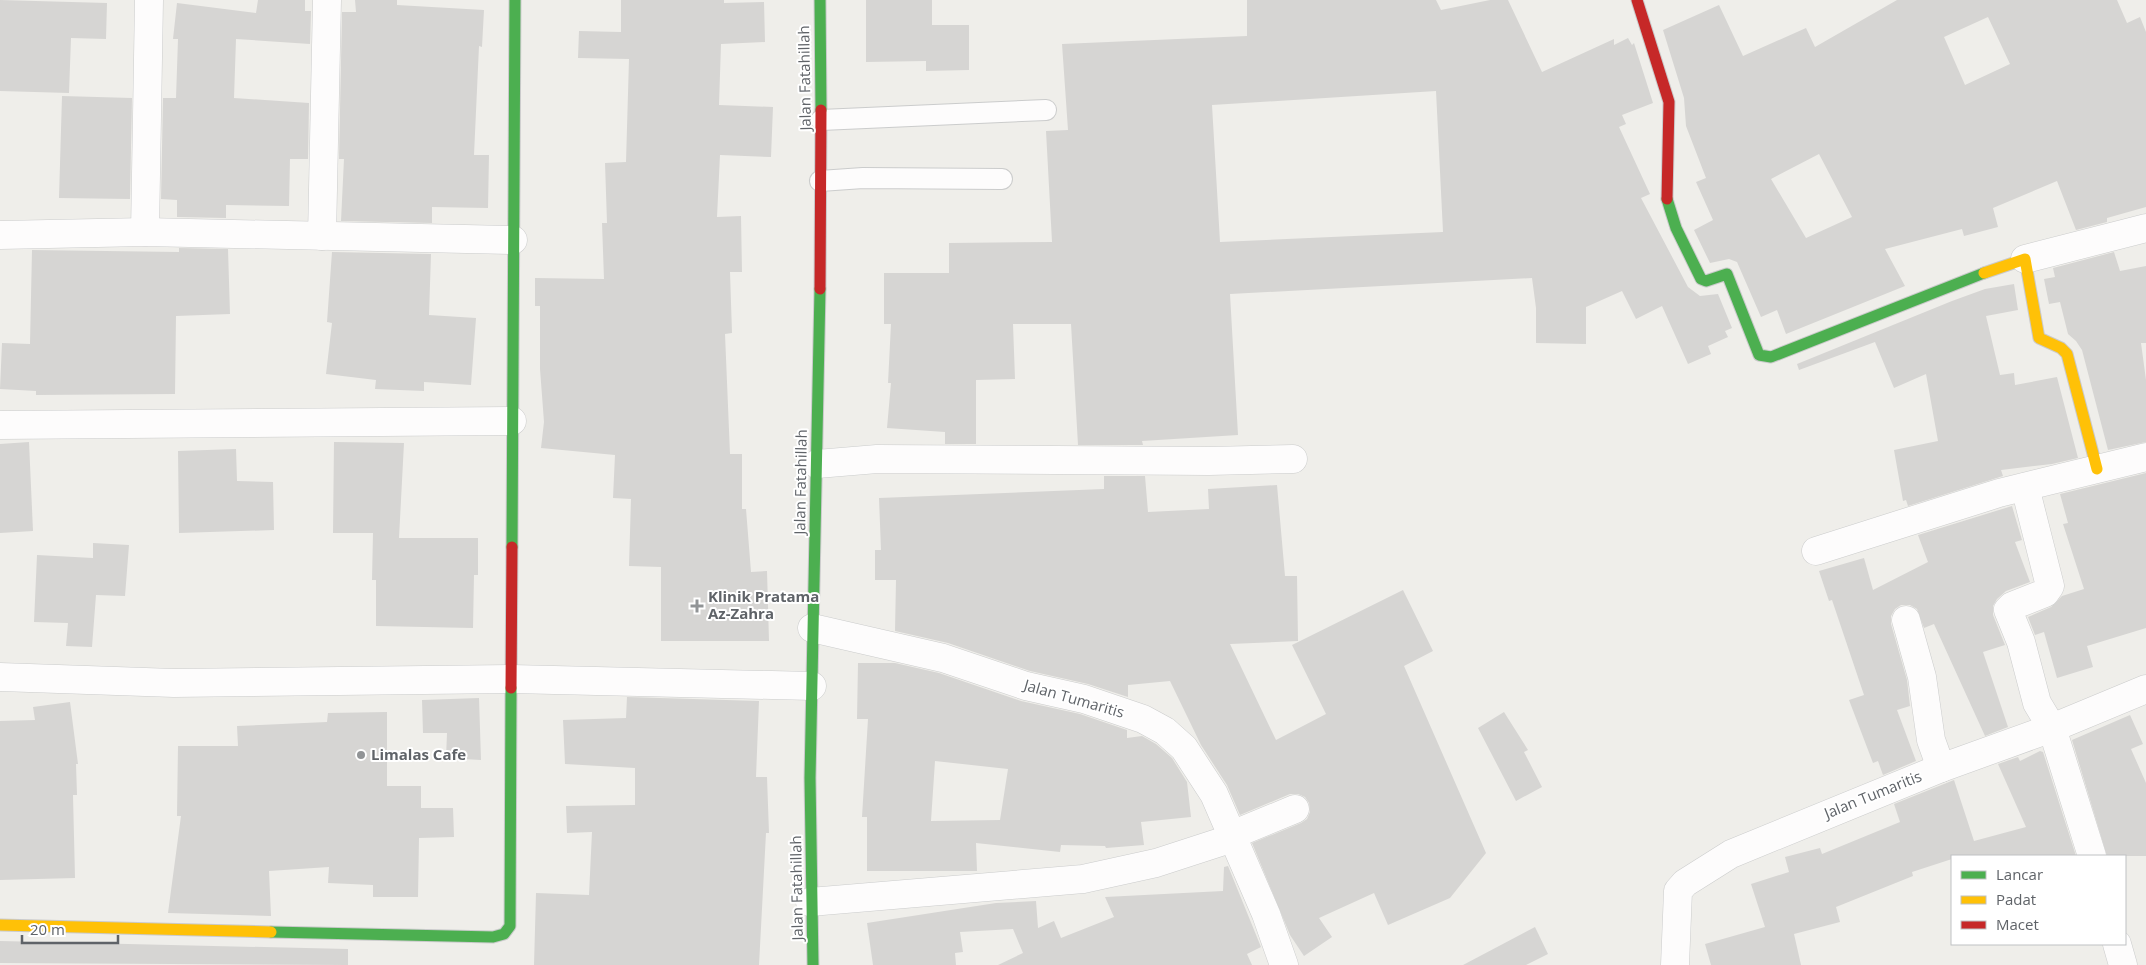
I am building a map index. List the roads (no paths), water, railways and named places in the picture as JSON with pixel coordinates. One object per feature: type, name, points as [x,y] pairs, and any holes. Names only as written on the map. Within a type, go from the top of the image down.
[{"type":"street","points":[[145,232],[149,0]]},
{"type":"street","points":[[322,236],[327,0]]},
{"type":"street","points":[[0,925],[493,937],[504,934],[510,926],[516,0]]},
{"type":"street","name":"Jalan Fatahillah","points":[[813,965],[810,902],[812,628],[818,464],[822,120],[820,0]]},
{"type":"street","points":[[1637,0],[1666,86],[1669,102],[1671,115],[1667,193],[1669,207],[1700,279],[1706,280],[1727,274],[1761,357],[1771,356],[1947,286],[2025,259],[2146,228]]},
{"type":"street","points":[[0,235],[145,232],[513,240]]},
{"type":"street","points":[[2025,259],[2039,338],[2065,350],[2068,354],[2097,469]]},
{"type":"street","points":[[0,425],[512,421]]},
{"type":"street","points":[[1816,551],[2025,487],[2146,457]]},
{"type":"street","points":[[818,464],[877,459],[1199,461],[1294,459]]},
{"type":"street","points":[[2025,487],[2050,586],[2045,593],[2012,606],[2008,610],[2021,642],[2038,708],[2052,728],[2092,855]]},
{"type":"street","points":[[1906,620],[1922,677],[1931,740],[1941,768]]},
{"type":"street","name":"Jalan Tumaritis","points":[[812,628],[943,658],[985,674],[1084,699],[1143,719],[1165,731],[1184,748],[1214,794],[1266,914],[1284,965]]},
{"type":"street","points":[[0,677],[174,682],[512,679],[812,686]]},
{"type":"street","name":"Jalan Tumaritis","points":[[1675,965],[1678,891],[1685,882],[1731,854],[1941,768],[2052,728],[2146,689]]},
{"type":"street","points":[[810,902],[1083,879],[1156,863],[1233,836],[1295,809]]},
{"type":"street","points":[[2117,945],[2123,965]]},
{"type":"lane","points":[[822,120],[1046,110]]},
{"type":"lane","points":[[820,182],[863,178],[1002,179]]},
{"type":"place","name":"Klinik Pratama Az-Zahra","points":[[697,606]]},
{"type":"place","name":"Limalas Cafe","points":[[361,755]]}]
